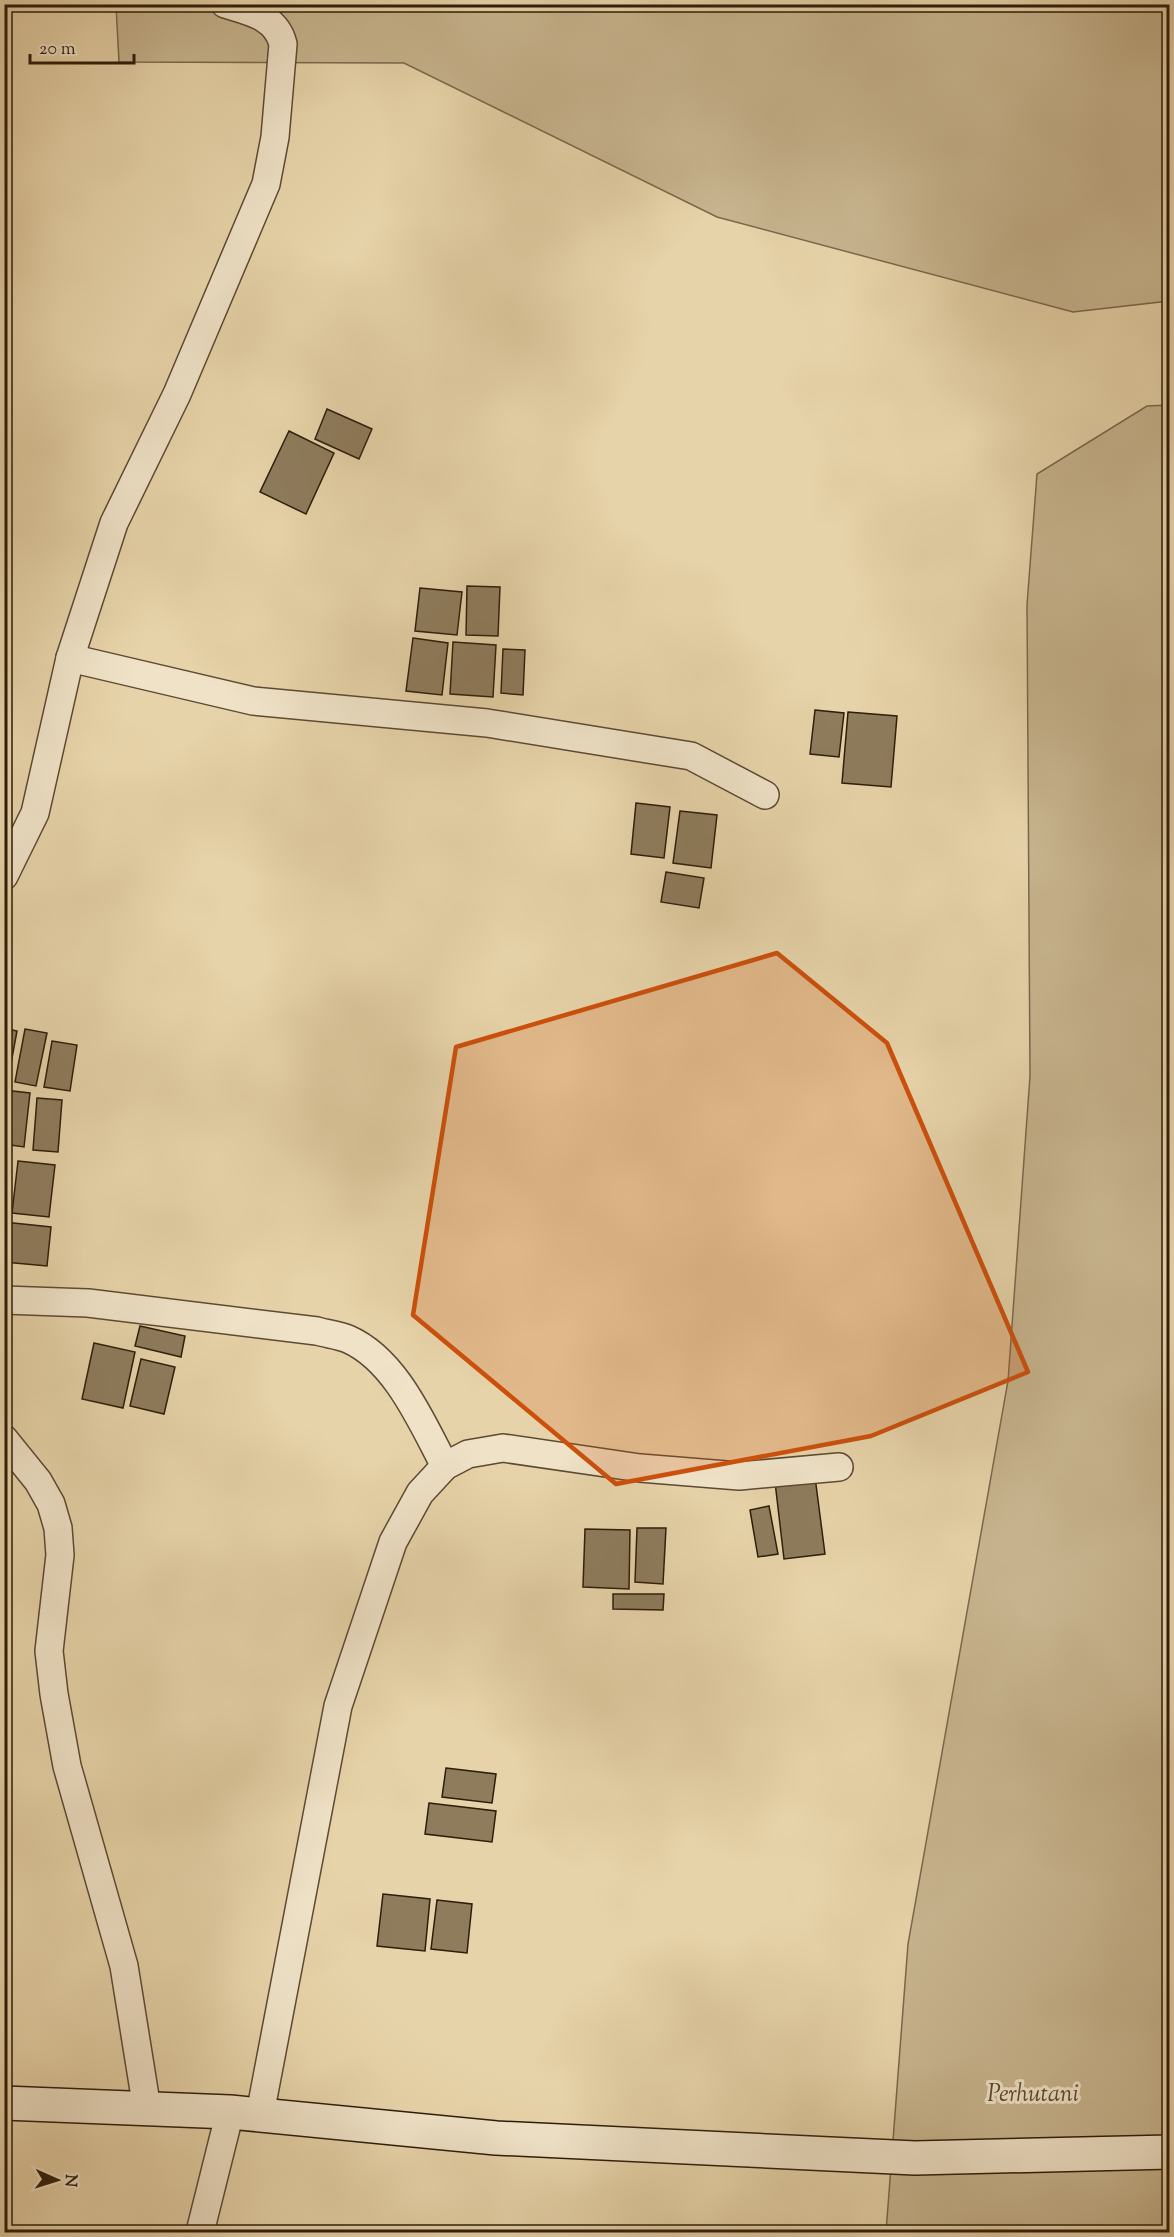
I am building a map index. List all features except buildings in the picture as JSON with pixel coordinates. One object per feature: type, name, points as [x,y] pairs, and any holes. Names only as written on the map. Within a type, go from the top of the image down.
[{"type":"street","points":[[4,876],[35,813],[70,658],[114,523],[177,394],[266,184],[275,137],[281,38],[275,24],[268,18],[225,4]]},
{"type":"street","points":[[70,658],[253,701],[487,723],[691,756],[765,795]]},
{"type":"street","points":[[4,1299],[88,1303],[317,1331],[349,1339],[386,1366],[410,1399],[445,1466]]},
{"type":"street","points":[[4,1439],[42,1489],[51,1504],[58,1528],[60,1556],[49,1651],[54,1694],[67,1766],[124,1966],[147,2109]]},
{"type":"street","points":[[200,2232],[245,2113],[338,1706],[393,1542],[420,1493],[445,1466],[468,1454],[503,1448],[640,1468],[739,1476],[838,1467]]},
{"type":"street","points":[[4,2103],[245,2113],[496,2138],[915,2158],[1170,2152]]},
{"type":"highlighted area","points":[[777,953],[887,1043],[1028,1372],[871,1436],[616,1484],[413,1315],[456,1047]]},
{"type":"green space","points":[[116,5],[1169,5],[1169,301],[1073,312],[717,217],[404,63],[119,62]]},
{"type":"green space","name":"Perhutani","points":[[1169,405],[1169,2232],[886,2232],[908,1944],[1008,1381],[1030,1076],[1027,605],[1037,474],[1147,406]]}]
